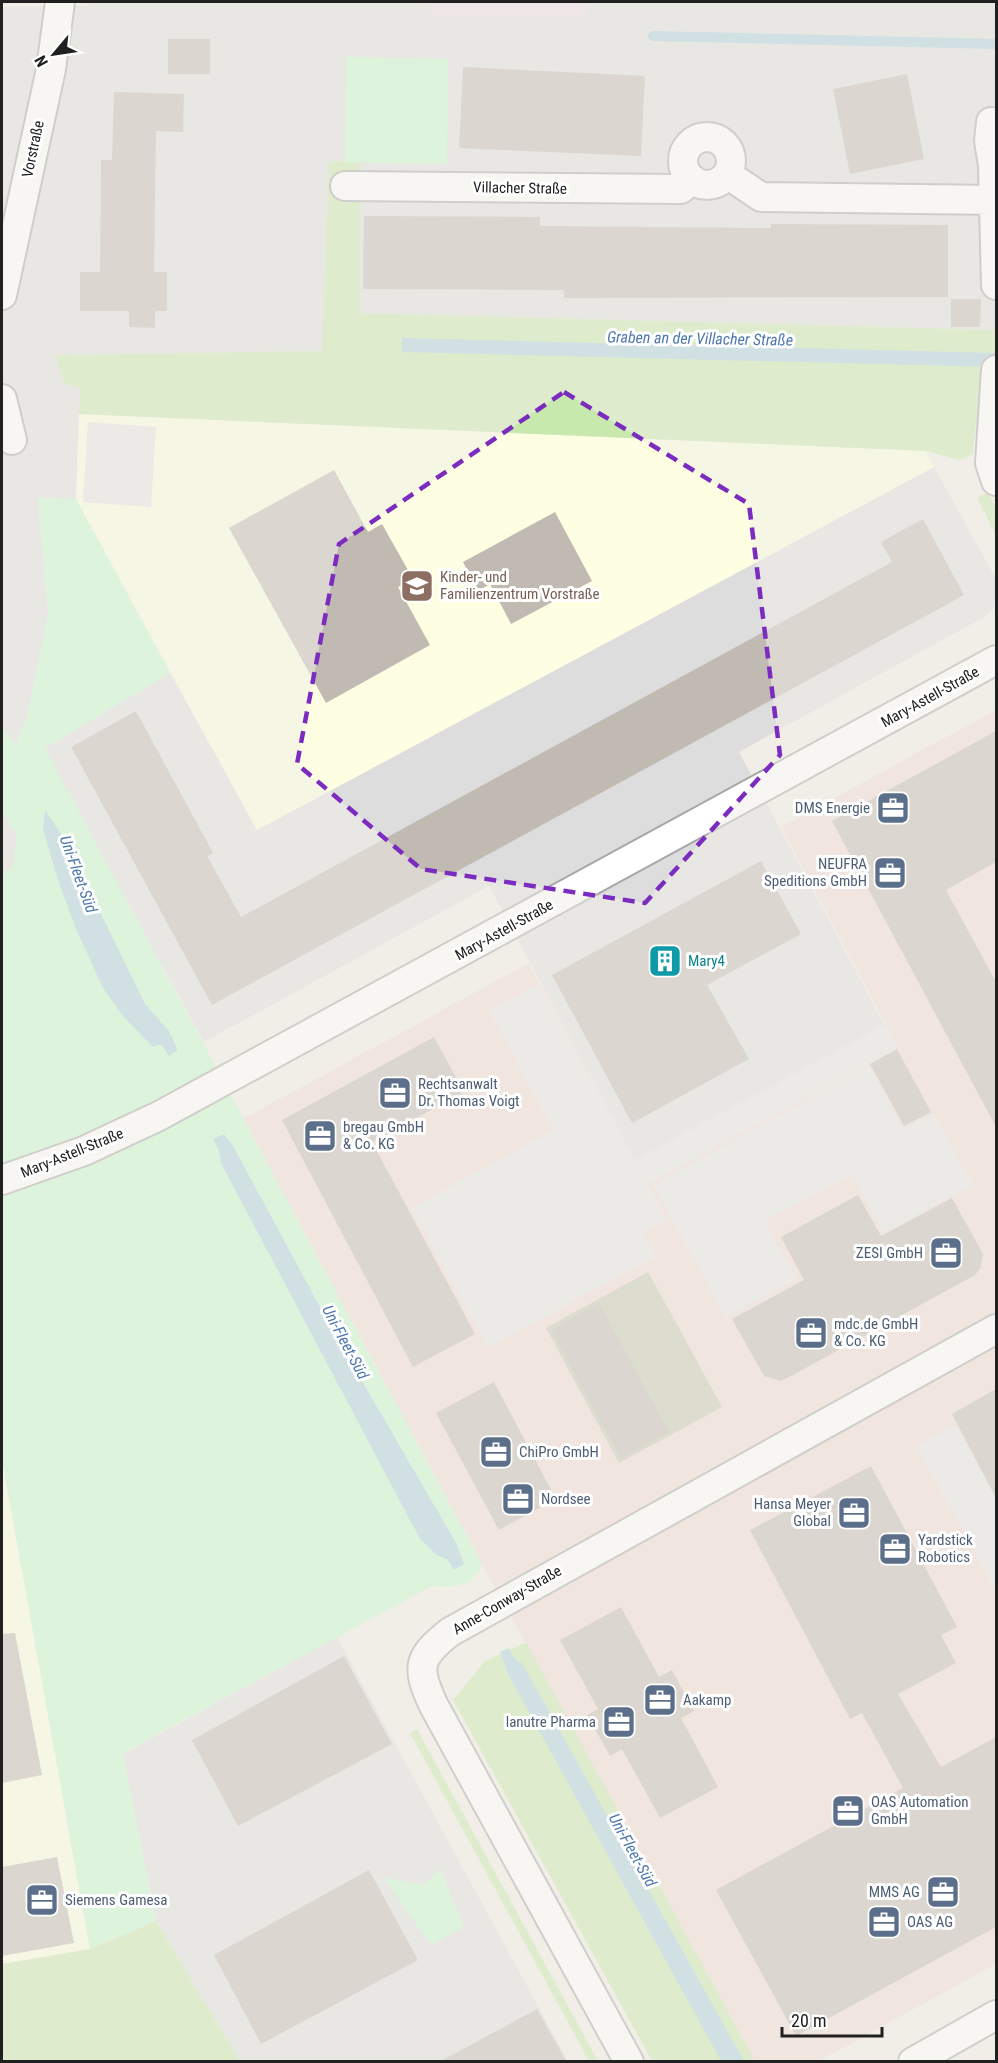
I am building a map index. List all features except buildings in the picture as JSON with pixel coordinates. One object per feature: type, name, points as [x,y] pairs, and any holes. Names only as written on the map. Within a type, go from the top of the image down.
[{"type":"street","name":"Vorstraße","points":[[2,295],[51,69],[60,2]]},
{"type":"street","points":[[991,122],[989,141],[995,200],[996,285]]},
{"type":"street","points":[[692,180],[683,162],[684,152],[698,138],[717,139],[725,146],[730,164],[727,174],[761,197],[995,200]]},
{"type":"street","name":"Villacher Straße","points":[[345,186],[681,189],[692,180],[706,185],[715,183],[727,174]]},
{"type":"street","points":[[996,370],[990,463],[996,481]]},
{"type":"street","points":[[2,399],[12,440]]},
{"type":"street","name":"Mary-Astell-Straße","points":[[2,1180],[84,1151],[159,1116],[996,660]]},
{"type":"street","name":"Anne-Conway-Straße","points":[[629,2061],[434,1706],[423,1683],[421,1666],[424,1655],[450,1632],[996,1329]]},
{"type":"street","points":[[913,2061],[996,2016]]},
{"type":"highlighted area","points":[[564,392],[749,504],[780,755],[645,903],[421,869],[297,764],[339,544]]},
{"type":"shaded area","points":[[88,2],[429,2],[430,16],[587,16],[588,2],[996,2],[996,330],[360,313],[360,163],[330,161],[322,351],[55,355],[64,384],[80,387],[76,499],[38,498],[48,614],[41,664],[28,713],[16,746],[2,727],[2,7],[87,6]]},
{"type":"shaded area","points":[[429,2],[588,2],[588,16],[429,16]]},
{"type":"shaded area","name":"Kinder- und Familienzentrum Vorstraße","points":[[79,414],[925,451],[934,467],[257,830],[76,499]]},
{"type":"shaded area","points":[[88,422],[156,427],[151,507],[83,502]]},
{"type":"shaded area","points":[[934,467],[995,577],[996,605],[986,616],[739,752],[897,1048],[648,1184],[489,886],[204,1042],[44,747],[170,673],[257,830]]},
{"type":"shaded area","points":[[996,710],[996,1964],[819,2061],[755,2061],[482,1564],[243,1119],[529,963],[648,1184],[898,1048],[781,827]]},
{"type":"shaded area","points":[[2,812],[17,835],[13,867],[2,873]]},
{"type":"shaded area","points":[[538,984],[635,1160],[884,1025],[896,1048],[648,1184],[667,1219],[643,1232],[656,1256],[488,1348],[411,1208],[554,1130],[489,1010]]},
{"type":"shaded area","points":[[869,1066],[903,1129],[932,1113],[973,1185],[884,1233],[852,1175],[765,1221],[797,1279],[726,1317],[653,1185]]},
{"type":"shaded area","points":[[648,1272],[722,1407],[619,1463],[546,1328]]},
{"type":"shaded area","points":[[956,1425],[996,1498],[996,1591],[917,1446]]},
{"type":"shaded area","points":[[2,1459],[90,1949],[2,1964]]},
{"type":"shaded area","points":[[337,1637],[568,2061],[240,2061],[156,1921],[123,1754]]},
{"type":"green space","points":[[346,57],[448,59],[447,164],[345,162]]},
{"type":"green space","points":[[329,161],[360,162],[360,313],[996,330],[996,420],[976,423],[973,454],[959,460],[925,451],[79,414],[80,388],[64,384],[55,355],[322,351]]},
{"type":"green space","points":[[988,492],[996,508],[996,535],[977,498]]},
{"type":"green space","points":[[38,498],[76,499],[170,673],[45,748],[482,1564],[468,1582],[448,1587],[432,1586],[123,1753],[156,1921],[90,1949],[2,1459],[2,873],[13,867],[17,835],[2,812],[2,727],[16,745],[28,713],[48,614]]},
{"type":"green space","points":[[526,1642],[755,2061],[652,2061],[453,1700],[485,1661]]},
{"type":"green space","points":[[417,1729],[598,2061],[589,2061],[410,1733]]},
{"type":"green space","points":[[440,1869],[464,1927],[431,1945],[384,1878],[424,1885]]},
{"type":"green space","points":[[156,1921],[240,2061],[2,2062],[2,1964],[90,1949]]},
{"type":"water","points":[[402,338],[996,353],[996,367],[402,352]]},
{"type":"water","points":[[45,810],[63,837],[75,877],[97,906],[145,1004],[169,1031],[178,1050],[169,1056],[161,1044],[153,1047],[122,1015],[102,986],[77,931],[58,880],[43,829]]},
{"type":"water","points":[[224,1134],[233,1146],[333,1331],[456,1543],[464,1564],[454,1570],[447,1559],[438,1556],[420,1539],[221,1163],[219,1151],[213,1139]]},
{"type":"water","points":[[508,1648],[517,1661],[522,1663],[744,2061],[721,2061],[509,1676],[500,1652]]},
{"type":"waterway","points":[[653,36],[996,44]]},
{"type":"place","name":"Kinder- und Familienzentrum Vorstraße","points":[[417,586]]},
{"type":"place","name":"DMS Energie","points":[[893,808]]},
{"type":"place","name":"NEUFRA Speditions GmbH","points":[[890,873]]},
{"type":"place","name":"Mary4","points":[[665,961]]},
{"type":"place","name":"Rechtsanwalt Dr. Thomas Voigt","points":[[395,1093]]},
{"type":"place","name":"bregau GmbH & Co. KG","points":[[320,1136]]},
{"type":"place","name":"ZESI GmbH","points":[[946,1253]]},
{"type":"place","name":"mdc.de GmbH & Co. KG","points":[[811,1333]]},
{"type":"place","name":"ChiPro GmbH","points":[[496,1452]]},
{"type":"place","name":"Nordsee","points":[[518,1499]]},
{"type":"place","name":"Hansa Meyer Global","points":[[854,1513]]},
{"type":"place","name":"Yardstick Robotics","points":[[895,1549]]},
{"type":"place","name":"Aakamp","points":[[660,1700]]},
{"type":"place","name":"lanutre Pharma","points":[[619,1722]]},
{"type":"place","name":"OAS Automation GmbH","points":[[848,1811]]},
{"type":"place","name":"MMS AG","points":[[943,1892]]},
{"type":"place","name":"Siemens Gamesa","points":[[42,1900]]},
{"type":"place","name":"OAS AG","points":[[884,1922]]},
{"type":"water label","name":"Graben an der Villacher Straße","points":[[700,338]]},
{"type":"water label","name":"Uni-Fleet-Süd","points":[[79,874]]},
{"type":"water label","name":"Uni-Fleet-Süd","points":[[346,1342]]},
{"type":"water label","name":"Uni-Fleet-Süd","points":[[633,1850]]}]
